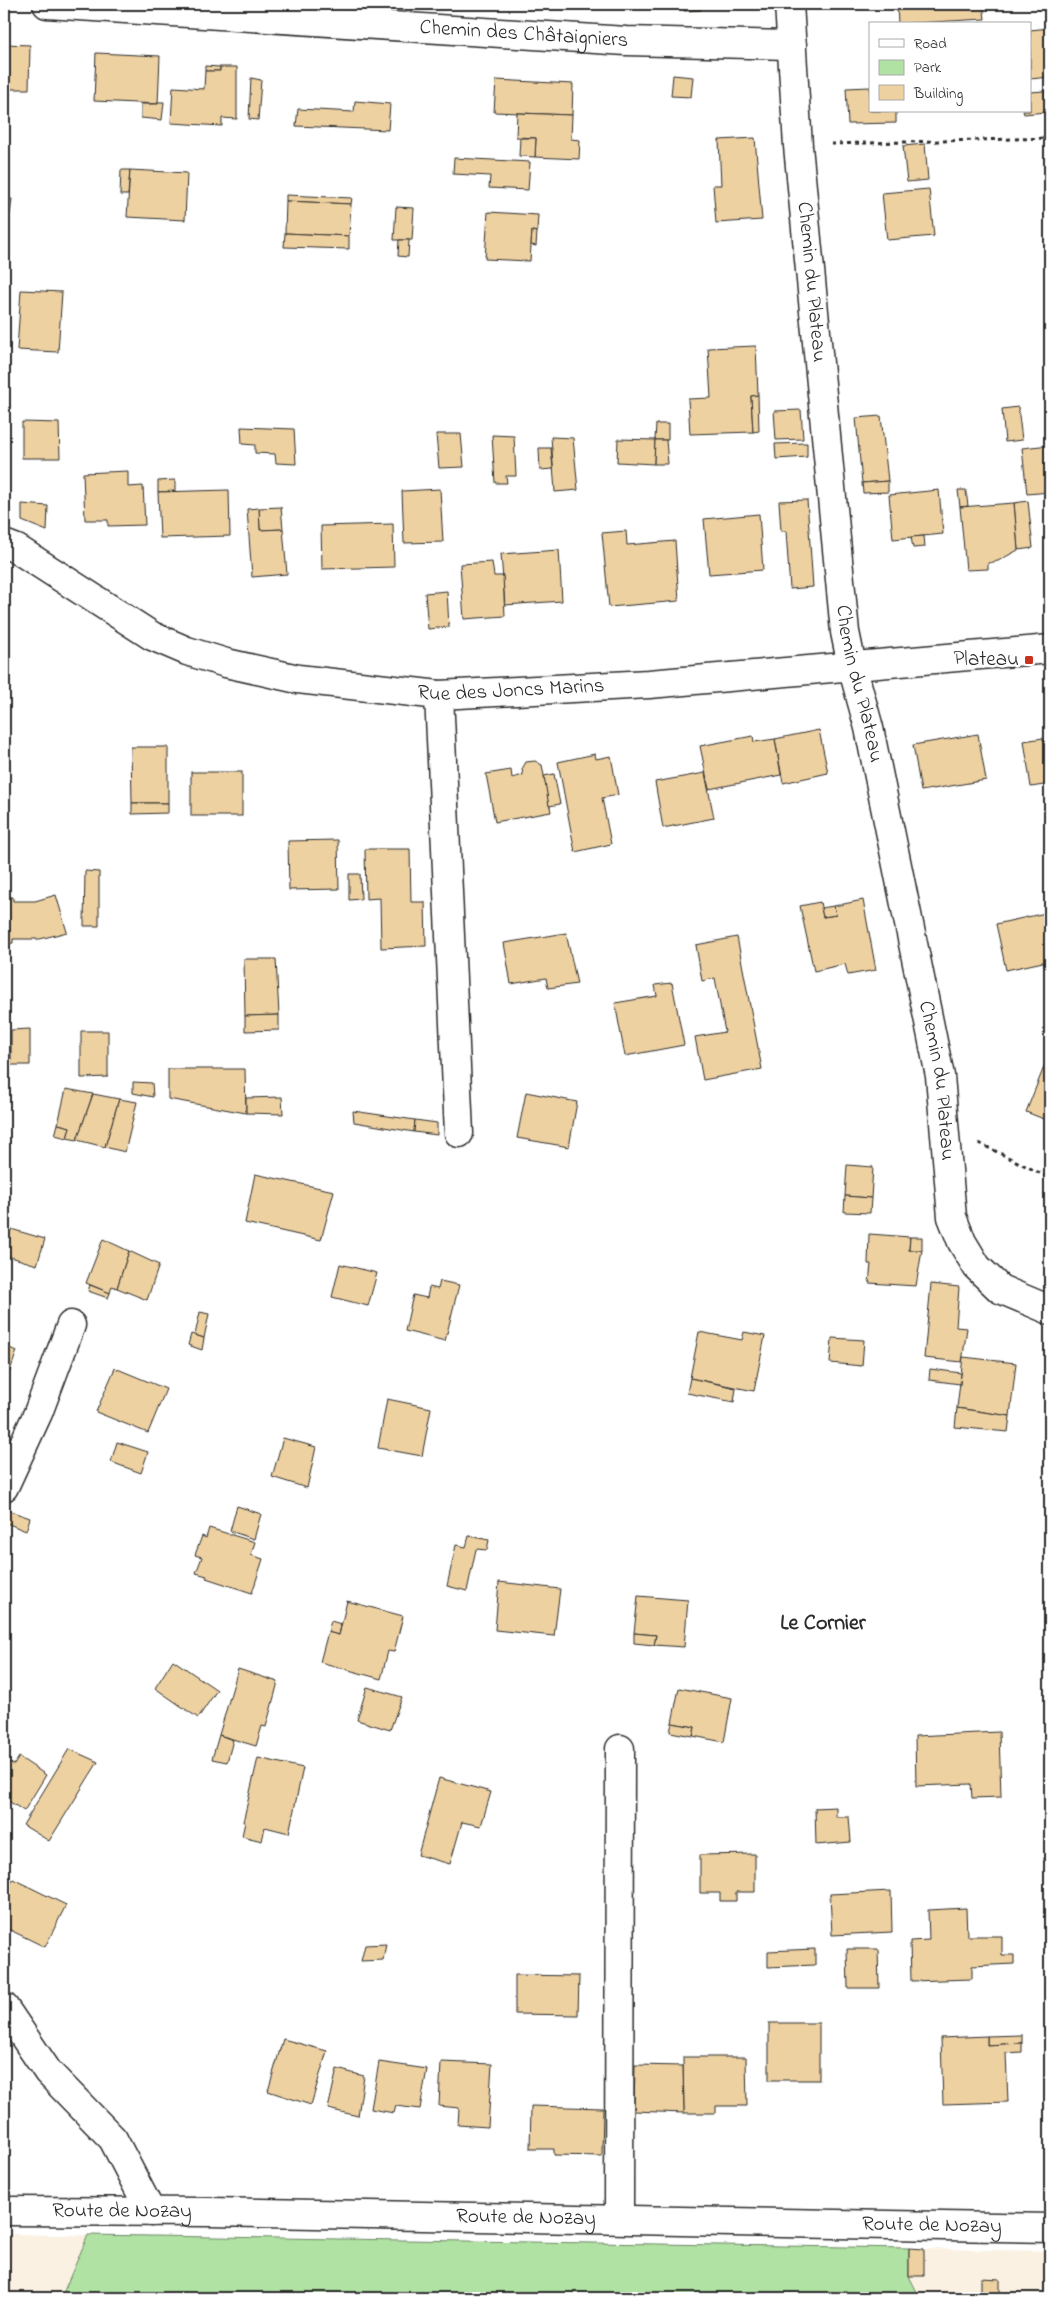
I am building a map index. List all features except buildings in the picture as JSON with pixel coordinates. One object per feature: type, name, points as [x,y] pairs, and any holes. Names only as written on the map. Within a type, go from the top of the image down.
[{"type":"street","name":"Chemin des Châtaigniers","points":[[48,4],[626,41],[792,45]]},
{"type":"street","name":"Chemin du Plateau","points":[[789,4],[798,146],[845,632],[869,728],[903,885],[940,1076],[952,1217],[962,1242],[977,1267],[1000,1289],[1050,1310]]},
{"type":"street","name":"Rue des Joncs Marins","points":[[4,544],[17,549],[152,636],[187,651],[226,663],[298,679],[438,695],[650,684],[1050,649]]},
{"type":"street","points":[[438,695],[459,1133]]},
{"type":"street","points":[[4,1487],[38,1413],[71,1325]]},
{"type":"street","points":[[619,2220],[620,1750]]},
{"type":"street","points":[[4,2007],[48,2072],[113,2139],[151,2212]]},
{"type":"street","name":"Route de Nozay","points":[[4,2211],[1050,2228]]},
{"type":"path","points":[[798,146],[1050,138]]},
{"type":"path","points":[[944,1118],[971,1140],[1050,1178]]},
{"type":"shaded area","points":[[4,2234],[1050,2251],[1050,2298],[4,2298]]},
{"type":"green space","points":[[88,2235],[909,2248],[909,2276],[920,2298],[61,2298]]},
{"type":"place","name":"Plateau","points":[[1029,660]]},
{"type":"district","name":"Le Cornier","points":[[823,1624]]}]
